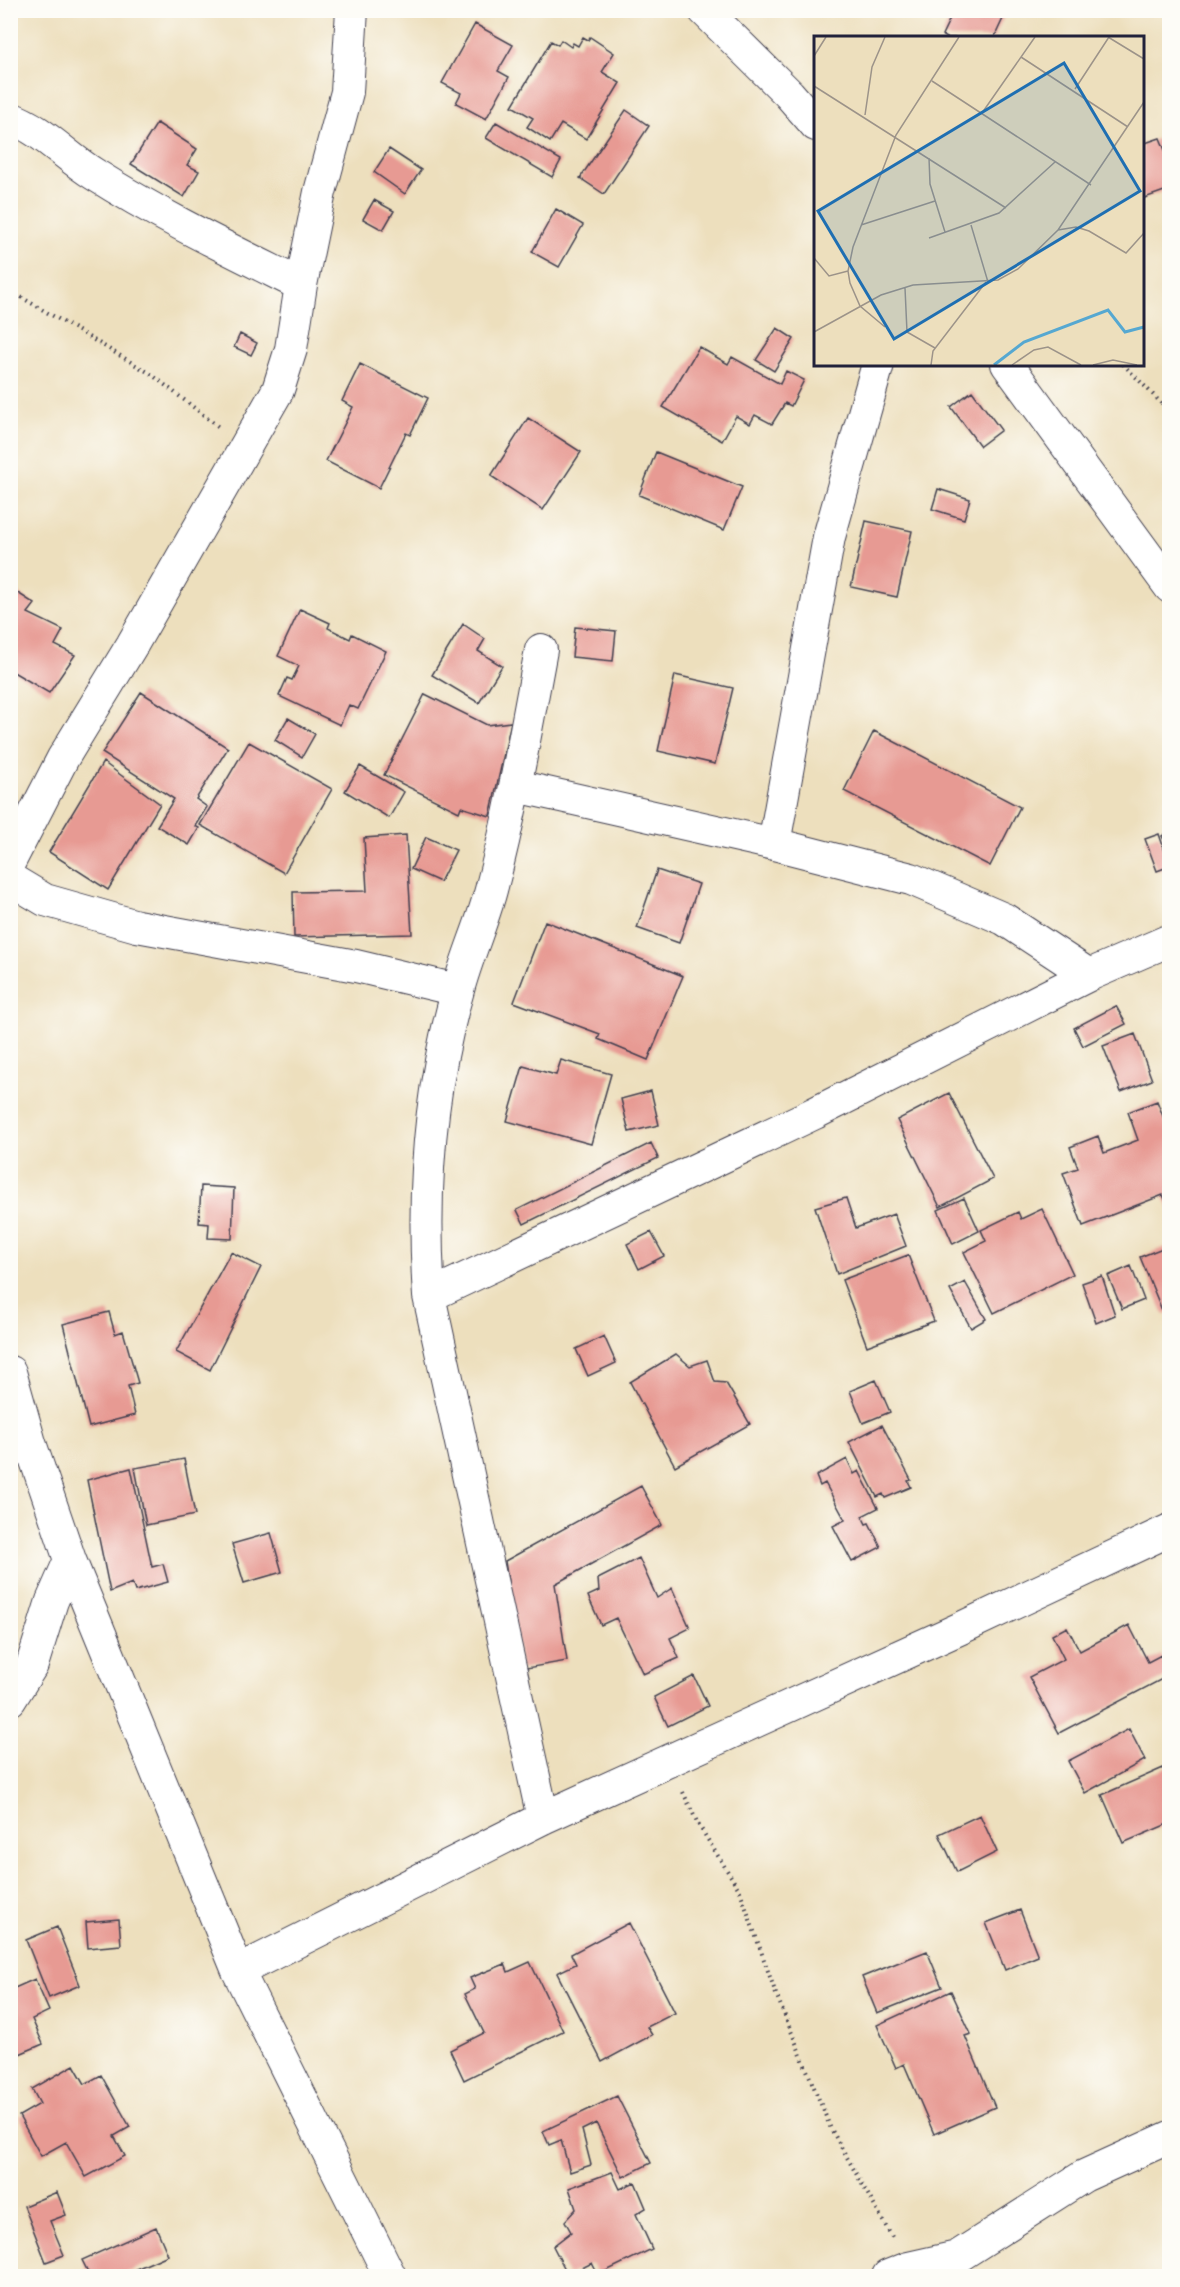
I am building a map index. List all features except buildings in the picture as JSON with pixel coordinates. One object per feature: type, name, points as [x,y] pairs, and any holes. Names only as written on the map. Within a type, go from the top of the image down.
[{"type":"street","points":[[10,861],[63,758],[278,390],[288,359],[320,192],[347,92],[351,10]]},
{"type":"street","points":[[704,10],[789,94],[814,123]]},
{"type":"street","points":[[10,118],[47,139],[92,174],[189,230],[301,285]]},
{"type":"street","points":[[774,844],[829,537],[877,366]]},
{"type":"street","points":[[1008,366],[1170,587]]},
{"type":"street","points":[[541,650],[516,786],[490,892],[458,990],[433,1106],[424,1231],[429,1296],[543,1818]]},
{"type":"street","points":[[516,786],[774,844],[910,879],[957,897],[1004,919],[1089,975]]},
{"type":"street","points":[[10,879],[45,900],[136,926],[356,966],[458,990]]},
{"type":"street","points":[[429,1296],[815,1113],[1089,975],[1170,940]]},
{"type":"street","points":[[10,1372],[30,1443],[70,1560],[238,1971],[390,2277]]},
{"type":"street","points":[[238,1971],[543,1818],[1170,1530]]},
{"type":"street","points":[[10,1700],[32,1665],[52,1601],[70,1560]]},
{"type":"street","points":[[898,2272],[961,2267],[1084,2176],[1170,2137]]},
{"type":"path","points":[[11,291],[151,374],[246,448]]},
{"type":"path","points":[[1125,366],[1170,412]]},
{"type":"path","points":[[669,1761],[698,1824],[740,1890],[776,1994],[831,2129],[898,2272]]}]
